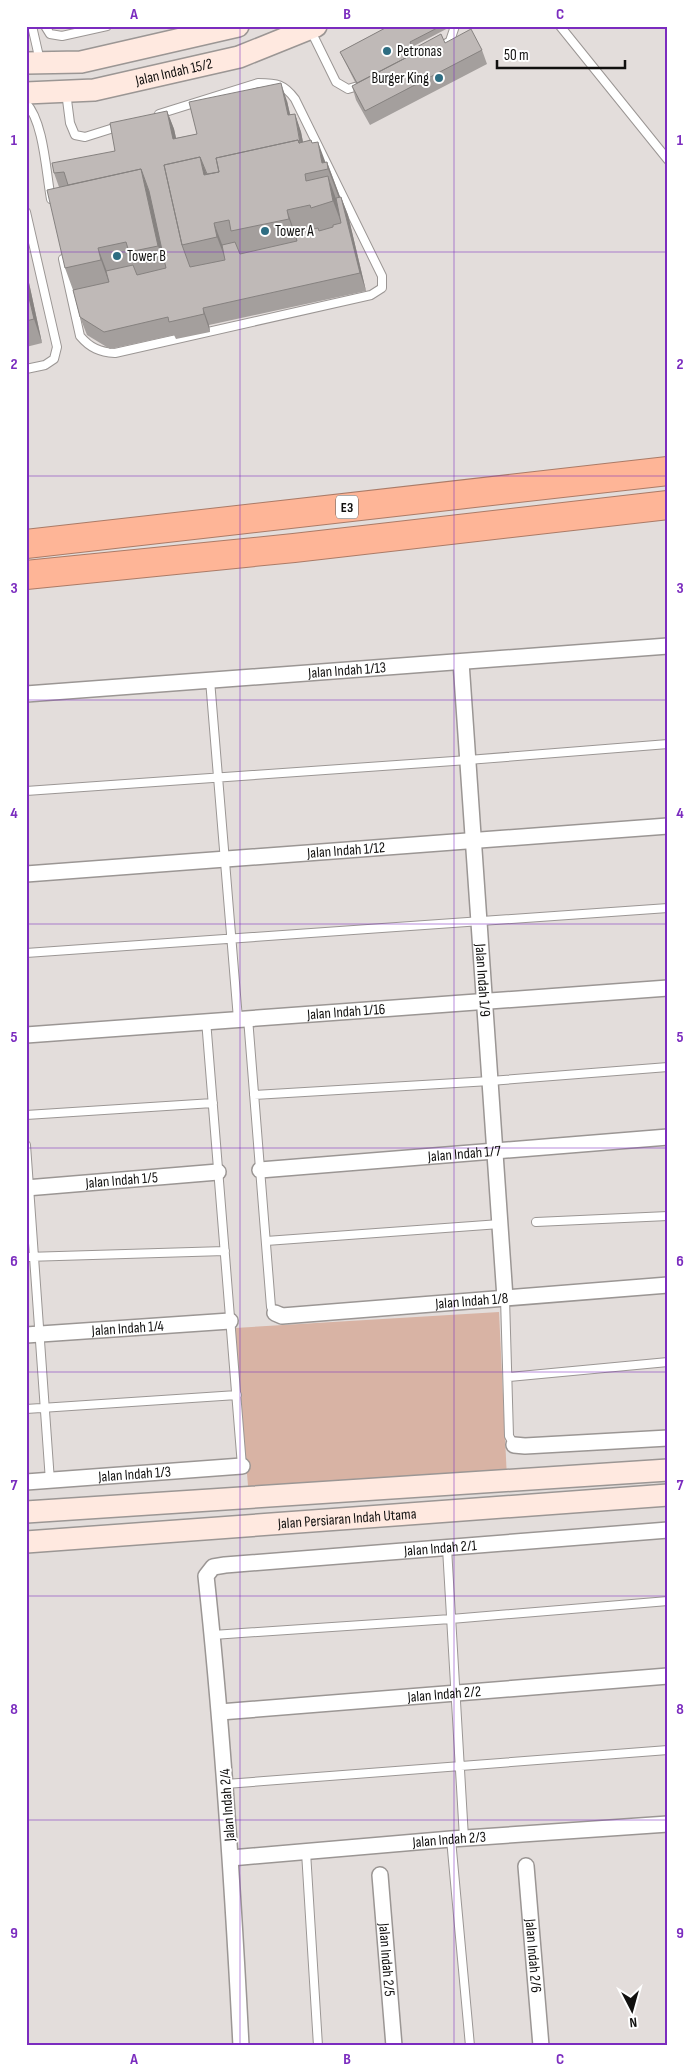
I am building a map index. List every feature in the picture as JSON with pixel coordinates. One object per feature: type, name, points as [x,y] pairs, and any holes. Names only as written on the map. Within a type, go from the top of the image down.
[{"type":"highway","name":"E3","points":[[26,544],[668,471]]},
{"type":"highway","name":"E3","points":[[26,575],[275,550],[668,505]]},
{"type":"main road","name":"Jalan Indah 15/2","points":[[34,63],[81,62],[238,26]]},
{"type":"main road","name":"Jalan Indah 15/2","points":[[26,93],[94,90],[239,57],[313,28]]},
{"type":"main road","name":"Jalan Persiaran Indah Utama","points":[[26,1512],[668,1470]]},
{"type":"main road","name":"Jalan Persiaran Indah Utama","points":[[26,1542],[668,1495]]},
{"type":"street","name":"Jalan Indah 1/13","points":[[26,694],[668,646]]},
{"type":"street","name":"Jalan Indah 1/9","points":[[461,662],[506,1298]]},
{"type":"street","name":"Jalan Indah 1/12","points":[[26,874],[668,826]]},
{"type":"street","name":"Jalan Indah 1/16","points":[[26,1035],[206,1020],[243,1019],[668,988]]},
{"type":"street","name":"Jalan Indah 1/7","points":[[260,1170],[668,1138]]},
{"type":"street","name":"Jalan Indah 1/5","points":[[28,1188],[218,1172]]},
{"type":"street","name":"Jalan Indah 1/8","points":[[275,1313],[282,1316],[668,1286]]},
{"type":"street","name":"Jalan Indah 1/4","points":[[33,1334],[230,1321]]},
{"type":"street","points":[[514,1445],[668,1438]]},
{"type":"street","name":"Jalan Indah 1/3","points":[[26,1482],[242,1466]]},
{"type":"street","name":"Jalan Indah 2/1","points":[[213,1567],[668,1530]]},
{"type":"street","name":"Jalan Indah 2/4","points":[[213,1567],[206,1576],[226,1784],[240,2046]]},
{"type":"street","name":"Jalan Indah 2/2","points":[[220,1712],[668,1676]]},
{"type":"street","name":"Jalan Indah 2/3","points":[[231,1858],[668,1824]]},
{"type":"street","name":"Jalan Indah 2/6","points":[[526,1866],[541,2046]]},
{"type":"street","name":"Jalan Indah 2/5","points":[[380,1875],[394,2046]]},
{"type":"lane","points":[[32,26],[34,63]]},
{"type":"lane","points":[[45,26],[50,34],[62,36],[107,26]]},
{"type":"lane","points":[[432,50],[450,40],[455,26]]},
{"type":"lane","points":[[560,26],[668,160]]},
{"type":"lane","points":[[313,28],[336,82],[348,89],[358,86]]},
{"type":"lane","points":[[62,252],[80,336],[88,346],[115,354],[352,300],[371,295],[382,288],[382,276],[295,99],[287,88],[273,83],[258,83],[149,117]]},
{"type":"lane","points":[[66,92],[70,123],[75,135],[86,137],[131,123]]},
{"type":"lane","points":[[26,103],[32,109],[38,125],[52,206]]},
{"type":"lane","points":[[26,212],[57,346],[54,359],[45,365],[26,369]]},
{"type":"lane","points":[[210,680],[230,938],[254,1095],[271,1307],[275,1313]]},
{"type":"lane","points":[[26,791],[668,744]]},
{"type":"lane","points":[[26,954],[668,908]]},
{"type":"lane","points":[[206,1020],[242,1466]]},
{"type":"lane","points":[[254,1095],[490,1081],[668,1067]]},
{"type":"lane","points":[[26,1115],[213,1103]]},
{"type":"lane","points":[[26,1145],[33,1334],[44,1408],[50,1481]]},
{"type":"lane","points":[[536,1222],[668,1216]]},
{"type":"lane","points":[[266,1241],[500,1224]]},
{"type":"lane","points":[[30,1257],[225,1251]]},
{"type":"lane","points":[[506,1298],[510,1436],[514,1445]]},
{"type":"lane","points":[[509,1378],[668,1362]]},
{"type":"lane","points":[[26,1409],[236,1395]]},
{"type":"lane","points":[[447,1548],[460,1765],[458,1839],[470,2046]]},
{"type":"lane","points":[[213,1635],[452,1619],[668,1601]]},
{"type":"lane","points":[[226,1784],[668,1750]]},
{"type":"lane","points":[[306,1852],[318,2046]]},
{"type":"shaded area","points":[[499,1312],[507,1479],[249,1498],[235,1328]]},
{"type":"building","points":[[389,26],[441,26],[410,42],[415,53],[357,83],[340,52]]},
{"type":"building","points":[[471,29],[482,50],[365,111],[352,86],[417,52],[415,48],[441,34],[445,43]]},
{"type":"building","points":[[281,83],[288,115],[295,114],[300,143],[298,140],[216,158],[219,172],[207,174],[200,157],[164,165],[182,245],[190,267],[225,260],[222,245],[235,242],[240,254],[297,241],[295,233],[318,228],[319,231],[333,227],[333,225],[341,223],[336,198],[341,197],[360,273],[203,308],[204,314],[169,322],[168,317],[104,332],[80,317],[73,290],[109,282],[106,271],[133,265],[137,275],[166,268],[149,191],[141,169],[68,185],[64,172],[54,173],[52,163],[115,151],[110,123],[167,111],[173,139],[197,134],[189,102]]},
{"type":"building","points":[[298,140],[299,143],[311,140],[312,143],[318,142],[322,163],[327,162],[328,169],[305,174],[306,181],[328,176],[333,201],[311,208],[310,205],[287,210],[289,219],[231,231],[229,220],[214,223],[217,237],[182,245],[164,165],[200,157],[204,175],[219,172],[216,158]]},
{"type":"building","points":[[141,169],[158,246],[129,252],[126,242],[98,248],[101,260],[65,268],[47,190]]},
{"type":"building","points":[[26,285],[34,319],[26,321]]},
{"type":"place","name":"Petronas","points":[[387,51]]},
{"type":"place","name":"Burger King","points":[[439,78]]},
{"type":"place","name":"Tower A","points":[[265,231]]},
{"type":"place","name":"Tower B","points":[[117,256]]}]
